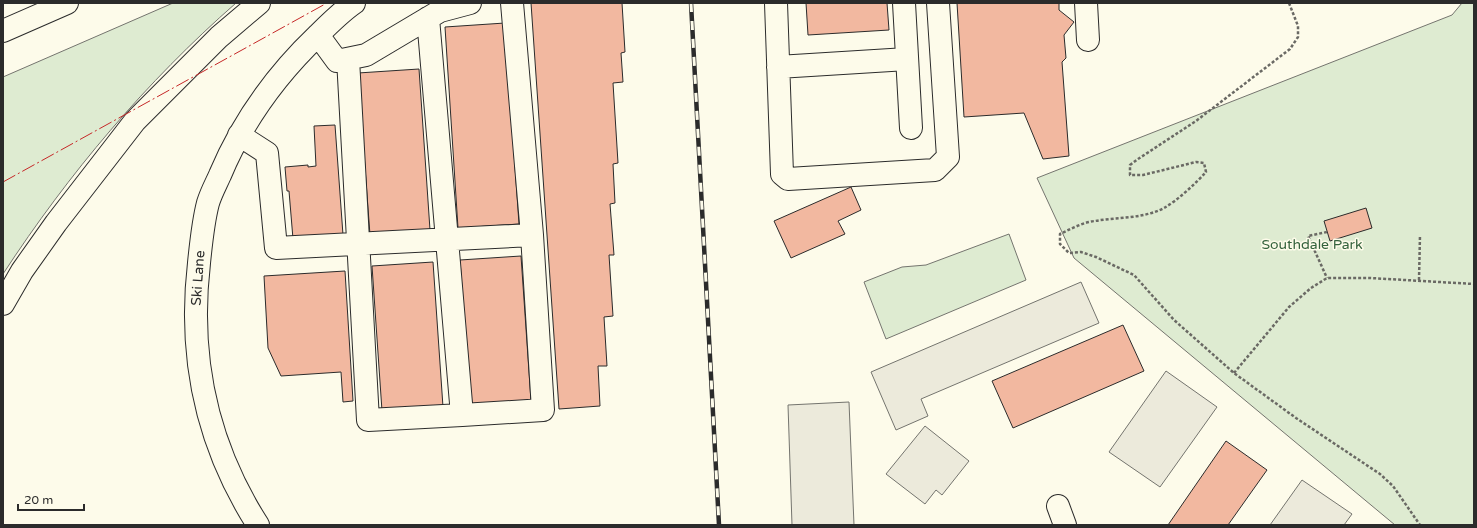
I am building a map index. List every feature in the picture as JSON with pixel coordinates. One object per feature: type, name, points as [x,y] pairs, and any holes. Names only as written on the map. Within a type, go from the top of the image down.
[{"type":"main road","points":[[3,31],[67,3]]},
{"type":"main road","points":[[3,304],[22,272],[56,223],[135,121],[209,46],[259,3]]},
{"type":"main road","name":"Ski Lane","points":[[258,525],[230,476],[217,444],[209,415],[200,369],[195,310],[202,236],[208,202],[224,164],[239,134],[247,120],[280,74],[311,41],[354,3]]},
{"type":"main road","points":[[311,41],[337,61],[366,55],[440,11],[470,3]]},
{"type":"main road","points":[[348,59],[368,420],[543,410],[532,235],[512,3]]},
{"type":"main road","points":[[776,3],[782,174],[788,179],[935,170],[948,157],[938,3]]},
{"type":"main road","points":[[904,3],[911,128]]},
{"type":"main road","points":[[1086,3],[1088,40]]},
{"type":"main road","points":[[428,18],[462,415]]},
{"type":"main road","points":[[778,67],[907,58]]},
{"type":"main road","points":[[239,134],[268,153],[276,248],[532,235]]},
{"type":"path","points":[[1289,3],[1298,26],[1298,37],[1290,49],[1196,121],[1130,165],[1130,175],[1143,176],[1196,162],[1204,163],[1206,172],[1195,184],[1164,208],[1146,215],[1093,221],[1060,234],[1060,244],[1069,253],[1081,252],[1096,256],[1134,275],[1174,320],[1234,373],[1296,418],[1380,474],[1393,486],[1420,525]]},
{"type":"path","points":[[1327,232],[1308,236],[1327,278]]},
{"type":"path","points":[[1419,280],[1420,235]]},
{"type":"path","points":[[1234,373],[1289,308],[1311,288],[1327,278],[1370,278],[1474,284]]},
{"type":"green space","points":[[173,3],[236,3],[171,64],[110,130],[55,200],[3,274],[3,77]]},
{"type":"green space","name":"Southdale Park","points":[[1462,3],[1474,3],[1474,525],[1395,525],[1074,258],[1037,178],[1452,15]]},
{"type":"green space","points":[[1009,234],[1026,280],[886,339],[864,282],[902,267],[926,265]]},
{"type":"shaded area","points":[[1081,282],[1099,323],[921,399],[928,416],[896,430],[871,372]]},
{"type":"shaded area","points":[[1166,371],[1217,407],[1160,487],[1109,452]]},
{"type":"shaded area","points":[[849,402],[854,525],[792,525],[788,405]]},
{"type":"shaded area","points":[[925,426],[969,461],[942,495],[936,490],[925,504],[886,474]]},
{"type":"shaded area","points":[[1302,480],[1352,514],[1344,525],[1270,525]]},
{"type":"building","points":[[531,3],[622,3],[625,52],[621,53],[623,82],[613,83],[618,163],[613,164],[615,203],[610,204],[614,255],[609,255],[613,316],[604,317],[607,366],[598,366],[600,406],[559,409]]},
{"type":"building","points":[[806,3],[887,3],[889,30],[808,35]]},
{"type":"building","points":[[957,3],[1059,3],[1059,10],[1074,22],[1064,35],[1066,58],[1062,62],[1069,156],[1043,159],[1024,113],[964,117]]},
{"type":"building","points":[[505,23],[519,224],[458,228],[445,27]]},
{"type":"building","points":[[419,69],[430,230],[370,235],[358,73]]},
{"type":"building","points":[[335,125],[343,235],[293,239],[289,191],[287,191],[285,167],[308,165],[308,167],[316,166],[314,126]]},
{"type":"building","points":[[851,187],[861,210],[838,221],[845,234],[791,258],[774,221]]},
{"type":"building","points":[[1366,208],[1372,228],[1330,241],[1324,221]]},
{"type":"building","points":[[521,256],[531,401],[470,405],[460,260]]},
{"type":"building","points":[[433,262],[443,407],[382,411],[372,266]]},
{"type":"building","points":[[345,271],[353,401],[343,402],[341,372],[281,376],[268,348],[264,276]]},
{"type":"building","points":[[1123,325],[1144,371],[1013,428],[992,381]]},
{"type":"building","points":[[1226,441],[1267,470],[1228,525],[1168,525]]},
{"type":"railway","points":[[691,3],[719,525]]},
{"type":"power","points":[[3,182],[327,3]]}]
